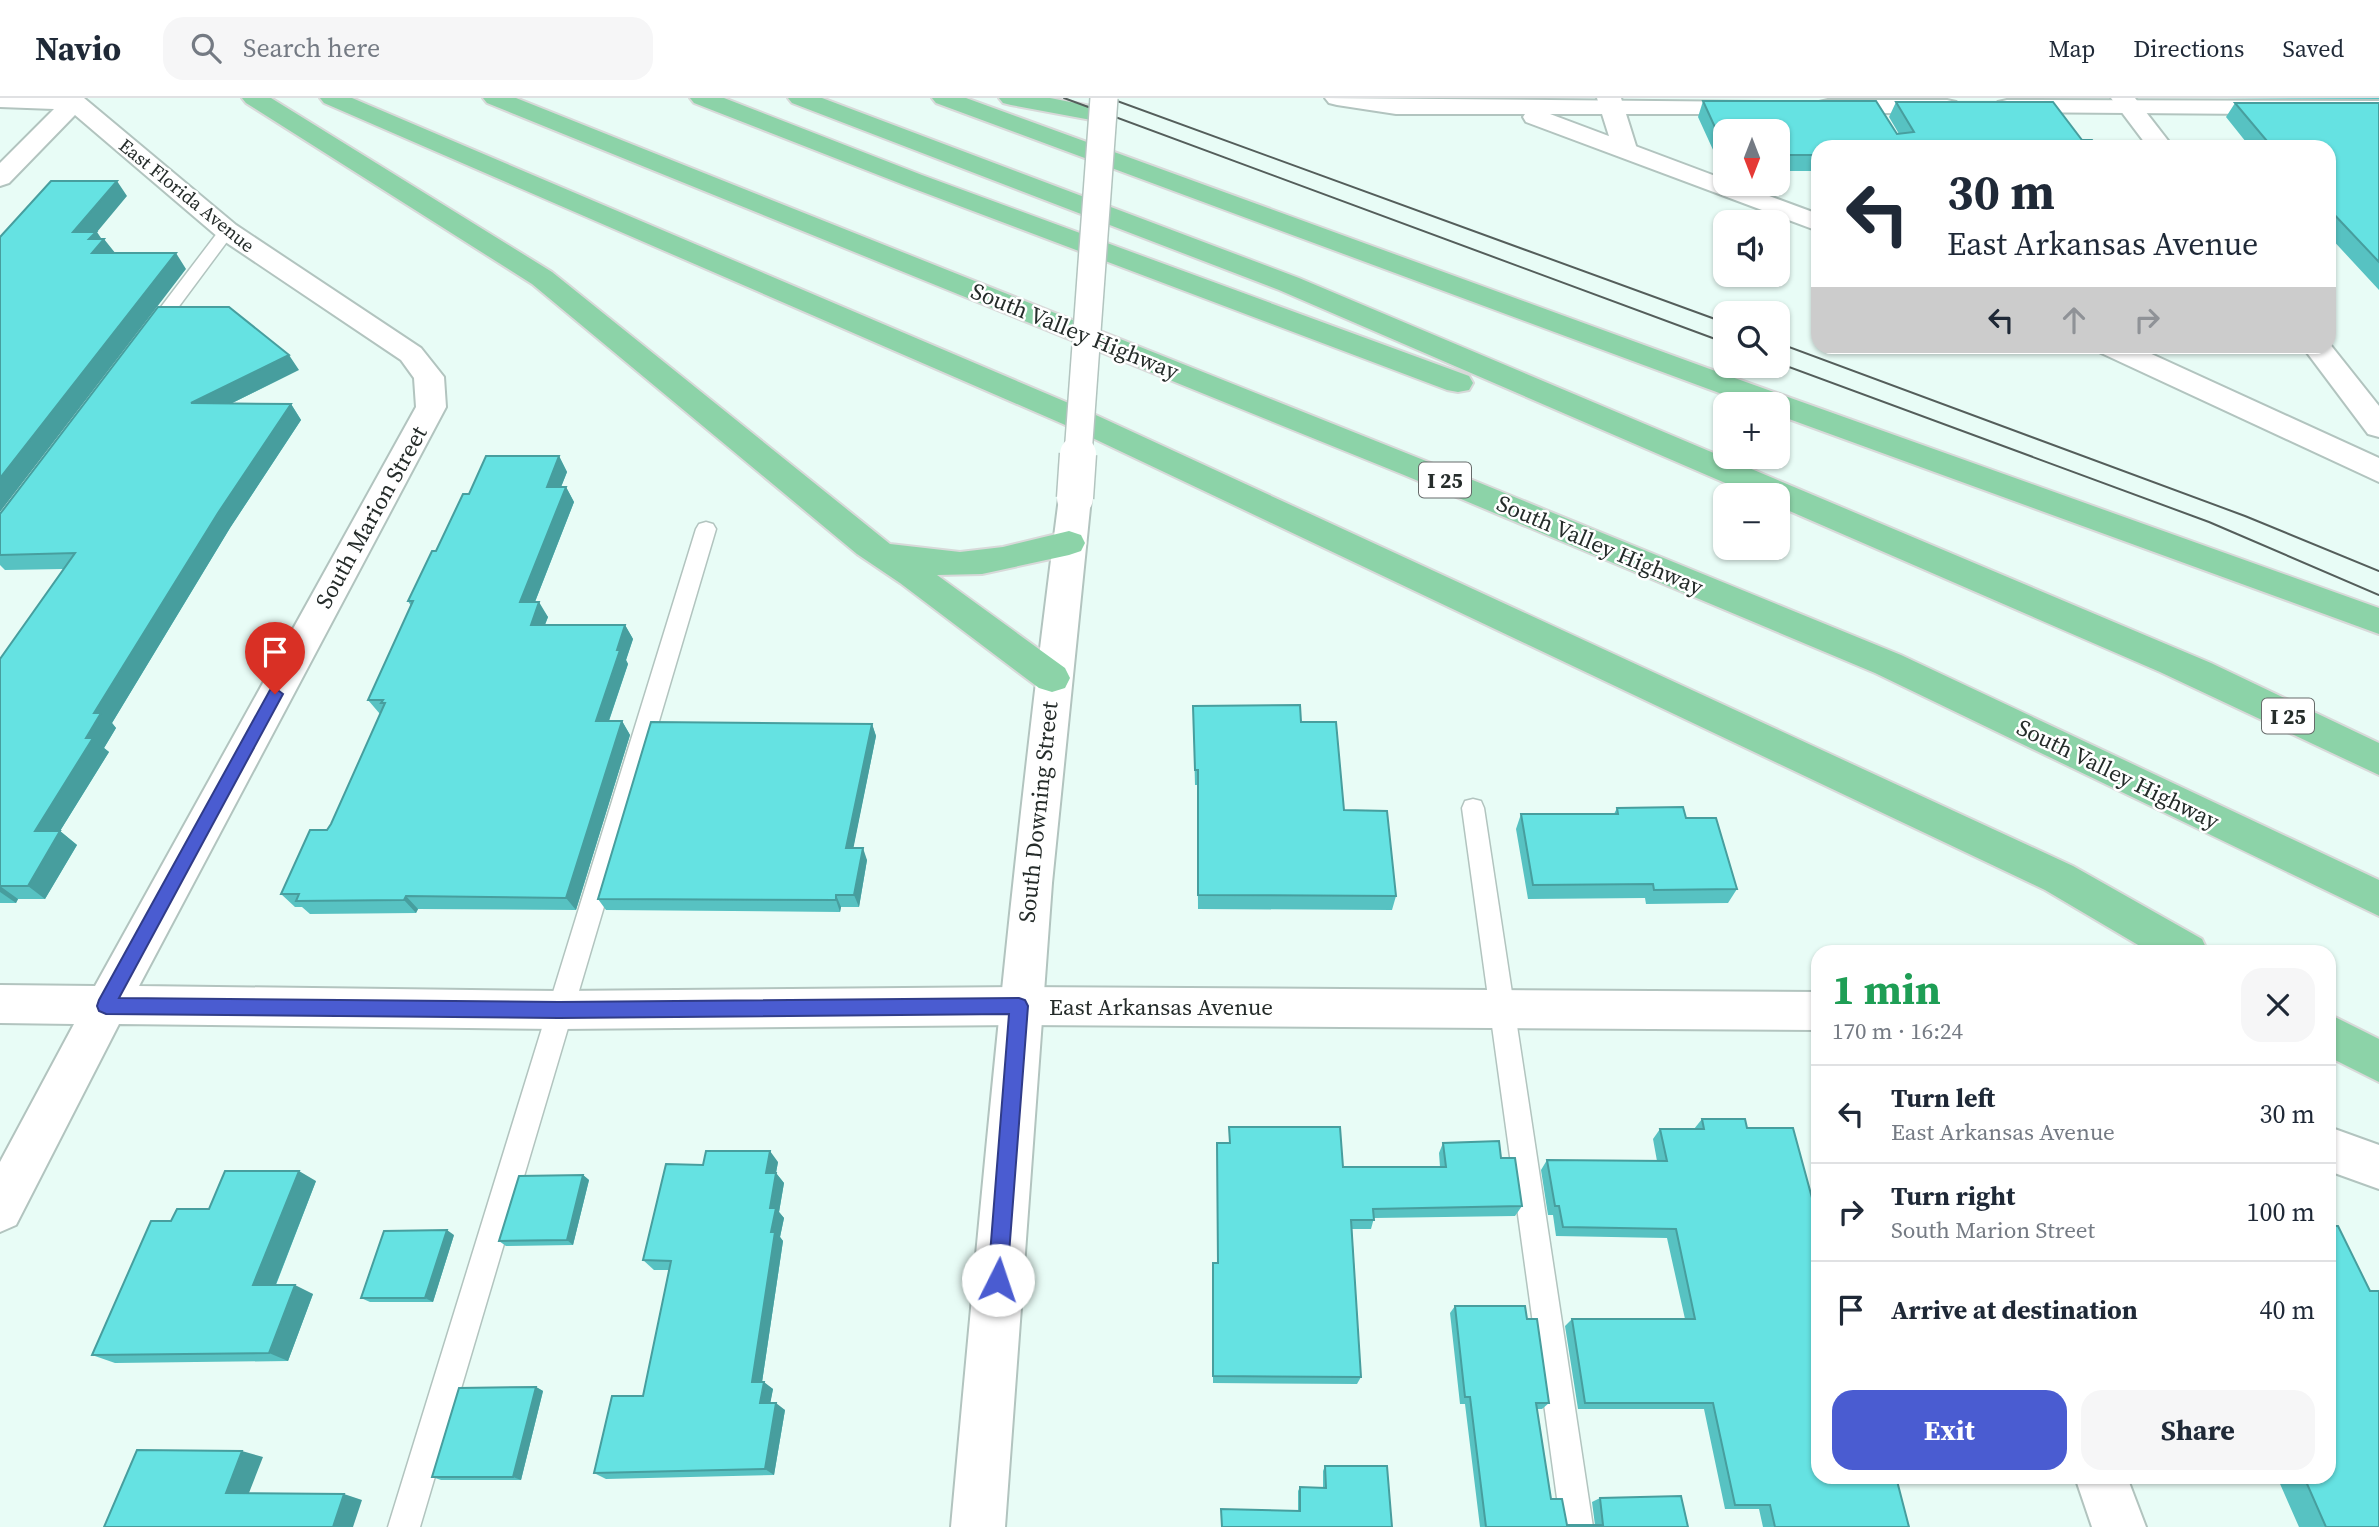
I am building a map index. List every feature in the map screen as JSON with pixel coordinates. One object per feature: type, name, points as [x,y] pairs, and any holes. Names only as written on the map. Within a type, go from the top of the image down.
[{"type":"highway","points":[[254,98],[542,278],[869,546],[912,574],[1052,678]]},
{"type":"highway","points":[[332,98],[1074,417],[2059,878],[2175,945]]},
{"type":"highway","name":"South Valley Highway","points":[[495,98],[1403,463],[1888,664],[2379,899]]},
{"type":"highway","points":[[702,98],[1719,483]]},
{"type":"highway","points":[[800,98],[1289,284],[2198,673]]},
{"type":"highway","points":[[944,98],[2379,621]]},
{"type":"highway","points":[[1011,98],[1103,107]]},
{"type":"highway","name":"I 25","points":[[1790,511],[2198,673],[2379,760]]},
{"type":"highway","points":[[869,546],[915,561],[955,566],[993,562],[1069,542]]},
{"type":"highway","points":[[2336,1038],[2379,1062]]},
{"type":"street","points":[[1337,98],[1396,107],[1506,107],[1611,102],[1780,107]]},
{"type":"street","points":[[1480,98],[1625,149],[1811,220]]},
{"type":"street","points":[[0,100],[74,102]]},
{"type":"street","points":[[0,178],[74,102]]},
{"type":"street","name":"East Florida Avenue","points":[[74,102],[227,231],[411,354],[429,377]]},
{"type":"street","points":[[1611,102],[1625,149]]},
{"type":"street","points":[[2127,103],[2156,140]]},
{"type":"street","points":[[1807,107],[1876,111],[2127,103],[2379,108]]},
{"type":"street","name":"South Downing Street","points":[[978,1527],[1019,1006],[1052,678],[1075,499],[1103,107]]},
{"type":"street","points":[[2126,354],[2379,471]]},
{"type":"street","points":[[2322,354],[2379,427]]},
{"type":"street","name":"South Marion Street","points":[[0,1209],[106,1006],[431,407],[429,377]]},
{"type":"street","name":"East Arkansas Avenue","points":[[0,1004],[559,1010],[1019,1006],[1811,1011]]},
{"type":"street","points":[[2336,1152],[2379,1167]]},
{"type":"street","points":[[2104,1484],[2119,1527]]},
{"type":"lane","points":[[139,347],[227,231]]},
{"type":"lane","points":[[404,1527],[706,529]]},
{"type":"lane","points":[[1473,808],[1577,1527]]},
{"type":"building","points":[[1703,101],[1876,101],[1897,134],[1914,132],[1896,102],[2053,102],[2082,140],[1811,140],[1811,155],[1790,155],[1790,119],[1713,119],[1713,123]]},
{"type":"building","points":[[2235,103],[2379,103],[2379,262],[2336,216],[2336,140],[2266,140]]},
{"type":"building","points":[[51,181],[117,181],[73,232],[96,232],[89,239],[104,239],[92,253],[176,253],[0,478],[0,237]]},
{"type":"building","points":[[158,307],[229,307],[289,355],[191,403],[291,404],[218,513],[94,713],[101,713],[86,738],[93,738],[35,831],[60,831],[28,886],[0,886],[0,659],[75,553],[0,555],[0,514]]},
{"type":"building","points":[[486,456],[559,456],[547,487],[566,487],[520,602],[539,602],[531,625],[625,625],[617,650],[620,650],[596,721],[622,721],[566,898],[406,896],[404,900],[296,901],[299,894],[281,894],[310,830],[327,830],[331,824],[385,703],[381,703],[383,700],[368,700],[413,601],[408,601],[463,494],[469,494]]},
{"type":"building","points":[[1300,705],[1301,722],[1336,722],[1344,810],[1387,811],[1396,896],[1198,895],[1198,770],[1195,770],[1193,706]]},
{"type":"building","points":[[651,722],[872,724],[846,848],[863,848],[854,895],[836,895],[836,900],[598,899]]},
{"type":"building","points":[[1683,807],[1686,818],[1716,818],[1737,889],[1654,890],[1653,884],[1533,885],[1521,814],[1618,814],[1617,808]]},
{"type":"building","points":[[1702,1119],[1745,1119],[1747,1128],[1793,1128],[1811,1194],[1811,1484],[1898,1484],[1909,1527],[1775,1527],[1770,1505],[1735,1505],[1713,1403],[1585,1403],[1572,1319],[1695,1319],[1676,1229],[1563,1227],[1559,1206],[1555,1206],[1547,1160],[1667,1161],[1660,1129],[1704,1129]]},
{"type":"building","points":[[1229,1127],[1340,1127],[1343,1167],[1446,1167],[1443,1143],[1499,1141],[1501,1158],[1515,1158],[1522,1206],[1373,1209],[1374,1220],[1351,1220],[1361,1377],[1213,1376],[1213,1263],[1218,1263],[1217,1143],[1230,1143]]},
{"type":"building","points":[[706,1151],[770,1151],[766,1173],[776,1173],[770,1208],[776,1208],[771,1232],[775,1232],[752,1382],[764,1382],[760,1403],[776,1403],[765,1469],[594,1473],[612,1396],[643,1396],[671,1261],[643,1260],[666,1164],[703,1165]]},
{"type":"building","points":[[225,1171],[299,1171],[253,1285],[295,1285],[269,1353],[92,1355],[151,1221],[171,1221],[177,1209],[209,1209]]},
{"type":"building","points":[[583,1175],[567,1240],[499,1241],[519,1176]]},
{"type":"building","points":[[2338,1226],[2370,1291],[2379,1291],[2379,1527],[2326,1527],[2307,1484],[2336,1484]]},
{"type":"building","points":[[447,1230],[425,1298],[361,1298],[384,1231]]},
{"type":"building","points":[[1455,1306],[1525,1306],[1527,1319],[1537,1319],[1549,1403],[1536,1403],[1551,1499],[1562,1499],[1567,1525],[1603,1525],[1600,1498],[1681,1496],[1688,1527],[1486,1527],[1470,1397],[1465,1397]]},
{"type":"building","points":[[536,1387],[513,1477],[432,1477],[459,1388]]},
{"type":"building","points":[[137,1450],[242,1451],[226,1493],[344,1494],[333,1527],[104,1527]]},
{"type":"building","points":[[1325,1466],[1387,1466],[1392,1527],[1222,1527],[1221,1509],[1300,1511],[1300,1487],[1326,1488]]},
{"type":"tram line","points":[[1064,98],[1713,338]]},
{"type":"tram line","points":[[1109,98],[1713,318]]},
{"type":"tram line","points":[[1790,347],[2245,516],[2379,571]]},
{"type":"tram line","points":[[1790,367],[2209,522],[2379,595]]},
{"type":"route","points":[[275,694],[106,1006],[559,1010],[1019,1006],[998,1280]]}]
